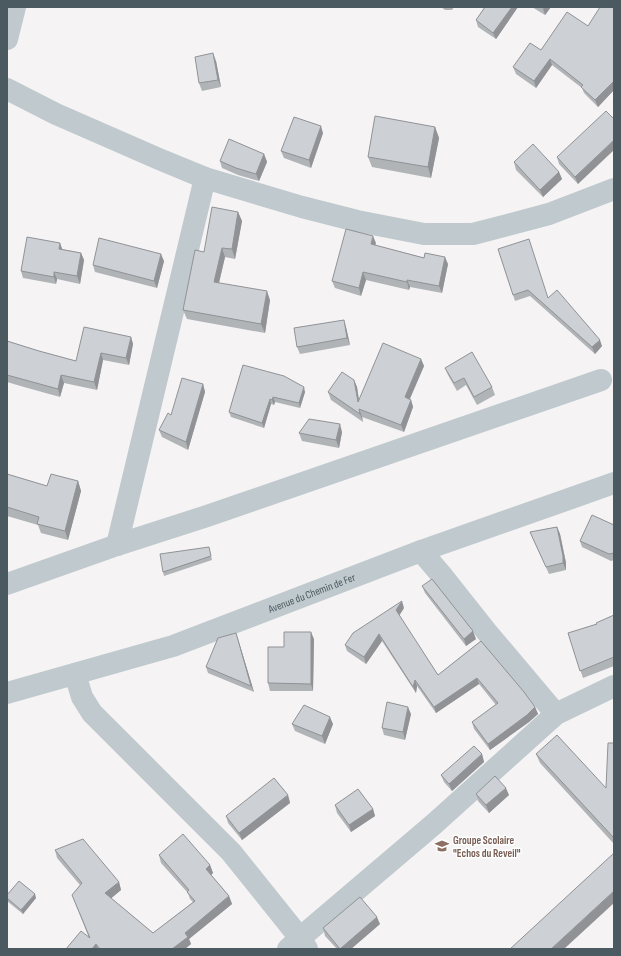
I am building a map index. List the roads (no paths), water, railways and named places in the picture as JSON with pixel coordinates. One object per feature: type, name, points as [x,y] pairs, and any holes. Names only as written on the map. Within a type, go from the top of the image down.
[{"type":"street","points":[[7,39],[15,7]]},
{"type":"street","points":[[7,89],[63,117],[205,178],[357,222],[424,234],[473,234],[549,214],[614,189]]},
{"type":"street","points":[[117,545],[205,178]]},
{"type":"street","points":[[7,584],[601,380]]},
{"type":"street","name":"Avenue du Chemin de Fer","points":[[7,693],[173,646],[421,551],[614,483]]},
{"type":"street","points":[[421,551],[556,714]]},
{"type":"street","points":[[75,674],[82,696],[92,713],[231,852],[298,945],[556,714],[614,686]]},
{"type":"place","name":"Groupe Scolaire \"Echos du Reveil\"","points":[[442,846]]}]
